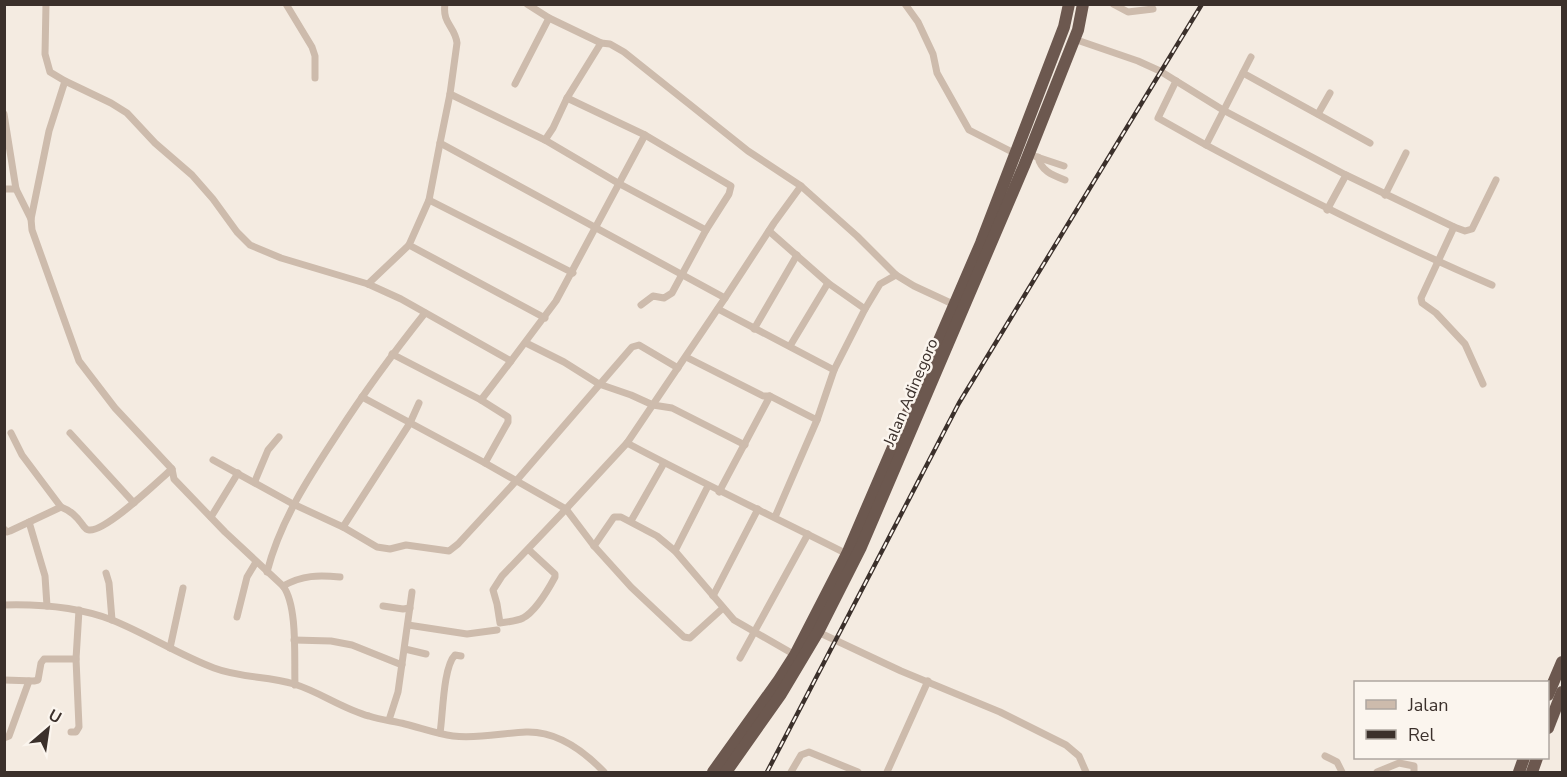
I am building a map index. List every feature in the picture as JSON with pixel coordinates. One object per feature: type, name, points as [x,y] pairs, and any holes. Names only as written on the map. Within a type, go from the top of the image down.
[{"type":"highway","name":"Jalan Adinegoro","points":[[726,772],[782,694],[818,632],[861,547],[985,245],[1016,154],[1064,27],[1069,4]]},
{"type":"highway","name":"Jalan Adinegoro","points":[[713,772],[795,655],[847,554],[955,305],[1033,155],[1074,39],[1083,4]]},
{"type":"highway","points":[[1549,693],[1563,662]]},
{"type":"highway","points":[[1549,726],[1563,692]]},
{"type":"street","points":[[46,4],[46,63],[50,72],[127,113],[155,143],[192,175],[250,245],[281,258],[368,284],[401,299],[511,361]]},
{"type":"street","points":[[286,4],[312,47],[315,56],[315,78]]},
{"type":"street","points":[[368,284],[409,245],[429,200],[450,94],[457,42],[444,17],[445,4]]},
{"type":"street","points":[[527,4],[549,18],[624,52],[748,151],[801,186],[896,275],[955,305]]},
{"type":"street","points":[[905,4],[918,22],[933,54],[937,73],[964,123],[972,133],[1016,154]]},
{"type":"street","points":[[1113,4],[1128,12],[1153,9]]},
{"type":"street","points":[[515,84],[549,18]]},
{"type":"street","points":[[1074,39],[1138,61],[1223,110],[1346,175],[1465,231],[1472,229],[1496,180]]},
{"type":"street","points":[[545,140],[567,98],[601,43]]},
{"type":"street","points":[[1206,145],[1251,57]]},
{"type":"street","points":[[1243,73],[1370,143]]},
{"type":"street","points":[[64,81],[49,131],[31,219],[32,230],[79,361],[115,408],[172,469],[174,479],[211,518],[283,586],[290,599],[295,685]]},
{"type":"street","points":[[1176,81],[1158,118],[1327,210],[1492,285]]},
{"type":"street","points":[[1318,114],[1330,93]]},
{"type":"street","points":[[450,94],[545,140],[618,183],[706,230]]},
{"type":"street","points":[[567,98],[645,135],[731,186],[729,194],[669,296],[653,296],[641,305]]},
{"type":"street","points":[[5,115],[7,149],[16,189],[31,219]]},
{"type":"street","points":[[481,400],[545,318],[573,273],[645,135]]},
{"type":"street","points":[[440,143],[725,298]]},
{"type":"street","points":[[1385,195],[1406,153]]},
{"type":"street","points":[[1033,155],[1064,166]]},
{"type":"street","points":[[1033,155],[1043,169],[1065,180]]},
{"type":"street","points":[[1327,210],[1346,175]]},
{"type":"street","points":[[528,549],[555,574],[555,577],[540,604],[523,618],[500,623],[493,590],[502,576],[627,442],[687,357],[801,186]]},
{"type":"street","points":[[4,189],[16,189]]},
{"type":"street","points":[[429,200],[573,273]]},
{"type":"street","points":[[1454,227],[1422,294],[1422,303],[1436,313],[1465,344],[1483,384]]},
{"type":"street","points":[[769,231],[828,283],[865,309]]},
{"type":"street","points":[[409,245],[545,318]]},
{"type":"street","points":[[754,329],[797,255]]},
{"type":"street","points":[[775,517],[817,420],[834,370],[880,284],[896,275]]},
{"type":"street","points":[[790,346],[828,283]]},
{"type":"street","points":[[718,309],[834,370]]},
{"type":"street","points":[[267,572],[271,554],[293,504],[392,354],[425,313]]},
{"type":"street","points":[[526,343],[564,362],[599,384],[631,394],[653,405],[672,408],[745,445]]},
{"type":"street","points":[[213,460],[255,481],[293,504],[384,549],[406,545],[449,550],[458,544],[517,480],[635,345],[678,368]]},
{"type":"street","points":[[392,354],[481,400],[509,418],[485,463]]},
{"type":"street","points":[[687,357],[763,396],[770,396],[817,420]]},
{"type":"street","points":[[719,492],[770,396]]},
{"type":"street","points":[[362,398],[517,480],[566,509],[594,546],[631,587],[684,637],[690,638],[723,608]]},
{"type":"street","points":[[343,527],[410,423],[419,403]]},
{"type":"street","points":[[11,433],[22,455],[61,507],[74,514],[89,530],[102,526],[134,503],[172,469]]},
{"type":"street","points":[[70,433],[134,503]]},
{"type":"street","points":[[255,481],[268,450],[279,437]]},
{"type":"street","points":[[627,442],[719,492],[775,517],[847,554]]},
{"type":"street","points":[[631,521],[664,463]]},
{"type":"street","points":[[211,518],[238,473]]},
{"type":"street","points":[[675,551],[708,486]]},
{"type":"street","points":[[4,529],[9,532],[61,507]]},
{"type":"street","points":[[713,596],[758,509]]},
{"type":"street","points":[[594,546],[614,517],[631,521],[675,551],[734,620],[795,655]]},
{"type":"street","points":[[29,522],[45,576],[47,606]]},
{"type":"street","points":[[740,658],[808,534]]},
{"type":"street","points":[[237,617],[247,577],[256,562]]},
{"type":"street","points":[[106,573],[112,620]]},
{"type":"street","points":[[283,586],[309,575],[340,577]]},
{"type":"street","points":[[170,648],[183,588]]},
{"type":"street","points":[[389,720],[398,692],[412,592]]},
{"type":"street","points":[[4,605],[47,606],[79,610],[112,620],[214,668],[239,676],[295,685],[368,716],[454,736],[528,732],[545,734],[578,748],[604,772]]},
{"type":"street","points":[[383,606],[410,608]]},
{"type":"street","points":[[71,732],[76,732],[80,727],[76,659],[79,610]]},
{"type":"street","points":[[408,625],[467,634],[497,630]]},
{"type":"street","points":[[818,632],[1000,711],[1066,745],[1079,756],[1086,772]]},
{"type":"street","points":[[294,640],[331,641],[352,645],[402,665]]},
{"type":"street","points":[[405,649],[426,654]]},
{"type":"street","points":[[440,733],[445,688],[451,661],[455,655],[461,656]]},
{"type":"street","points":[[4,680],[38,680],[41,663],[44,660],[76,659]]},
{"type":"street","points":[[4,738],[9,736],[29,681]]},
{"type":"street","points":[[886,772],[928,681]]},
{"type":"street","points":[[791,772],[801,755],[809,752],[858,772]]},
{"type":"street","points":[[1325,756],[1337,762],[1342,772]]},
{"type":"street","points":[[1377,772],[1399,763],[1414,766],[1414,772]]},
{"type":"railway","points":[[767,772],[959,403],[1202,4]]}]
